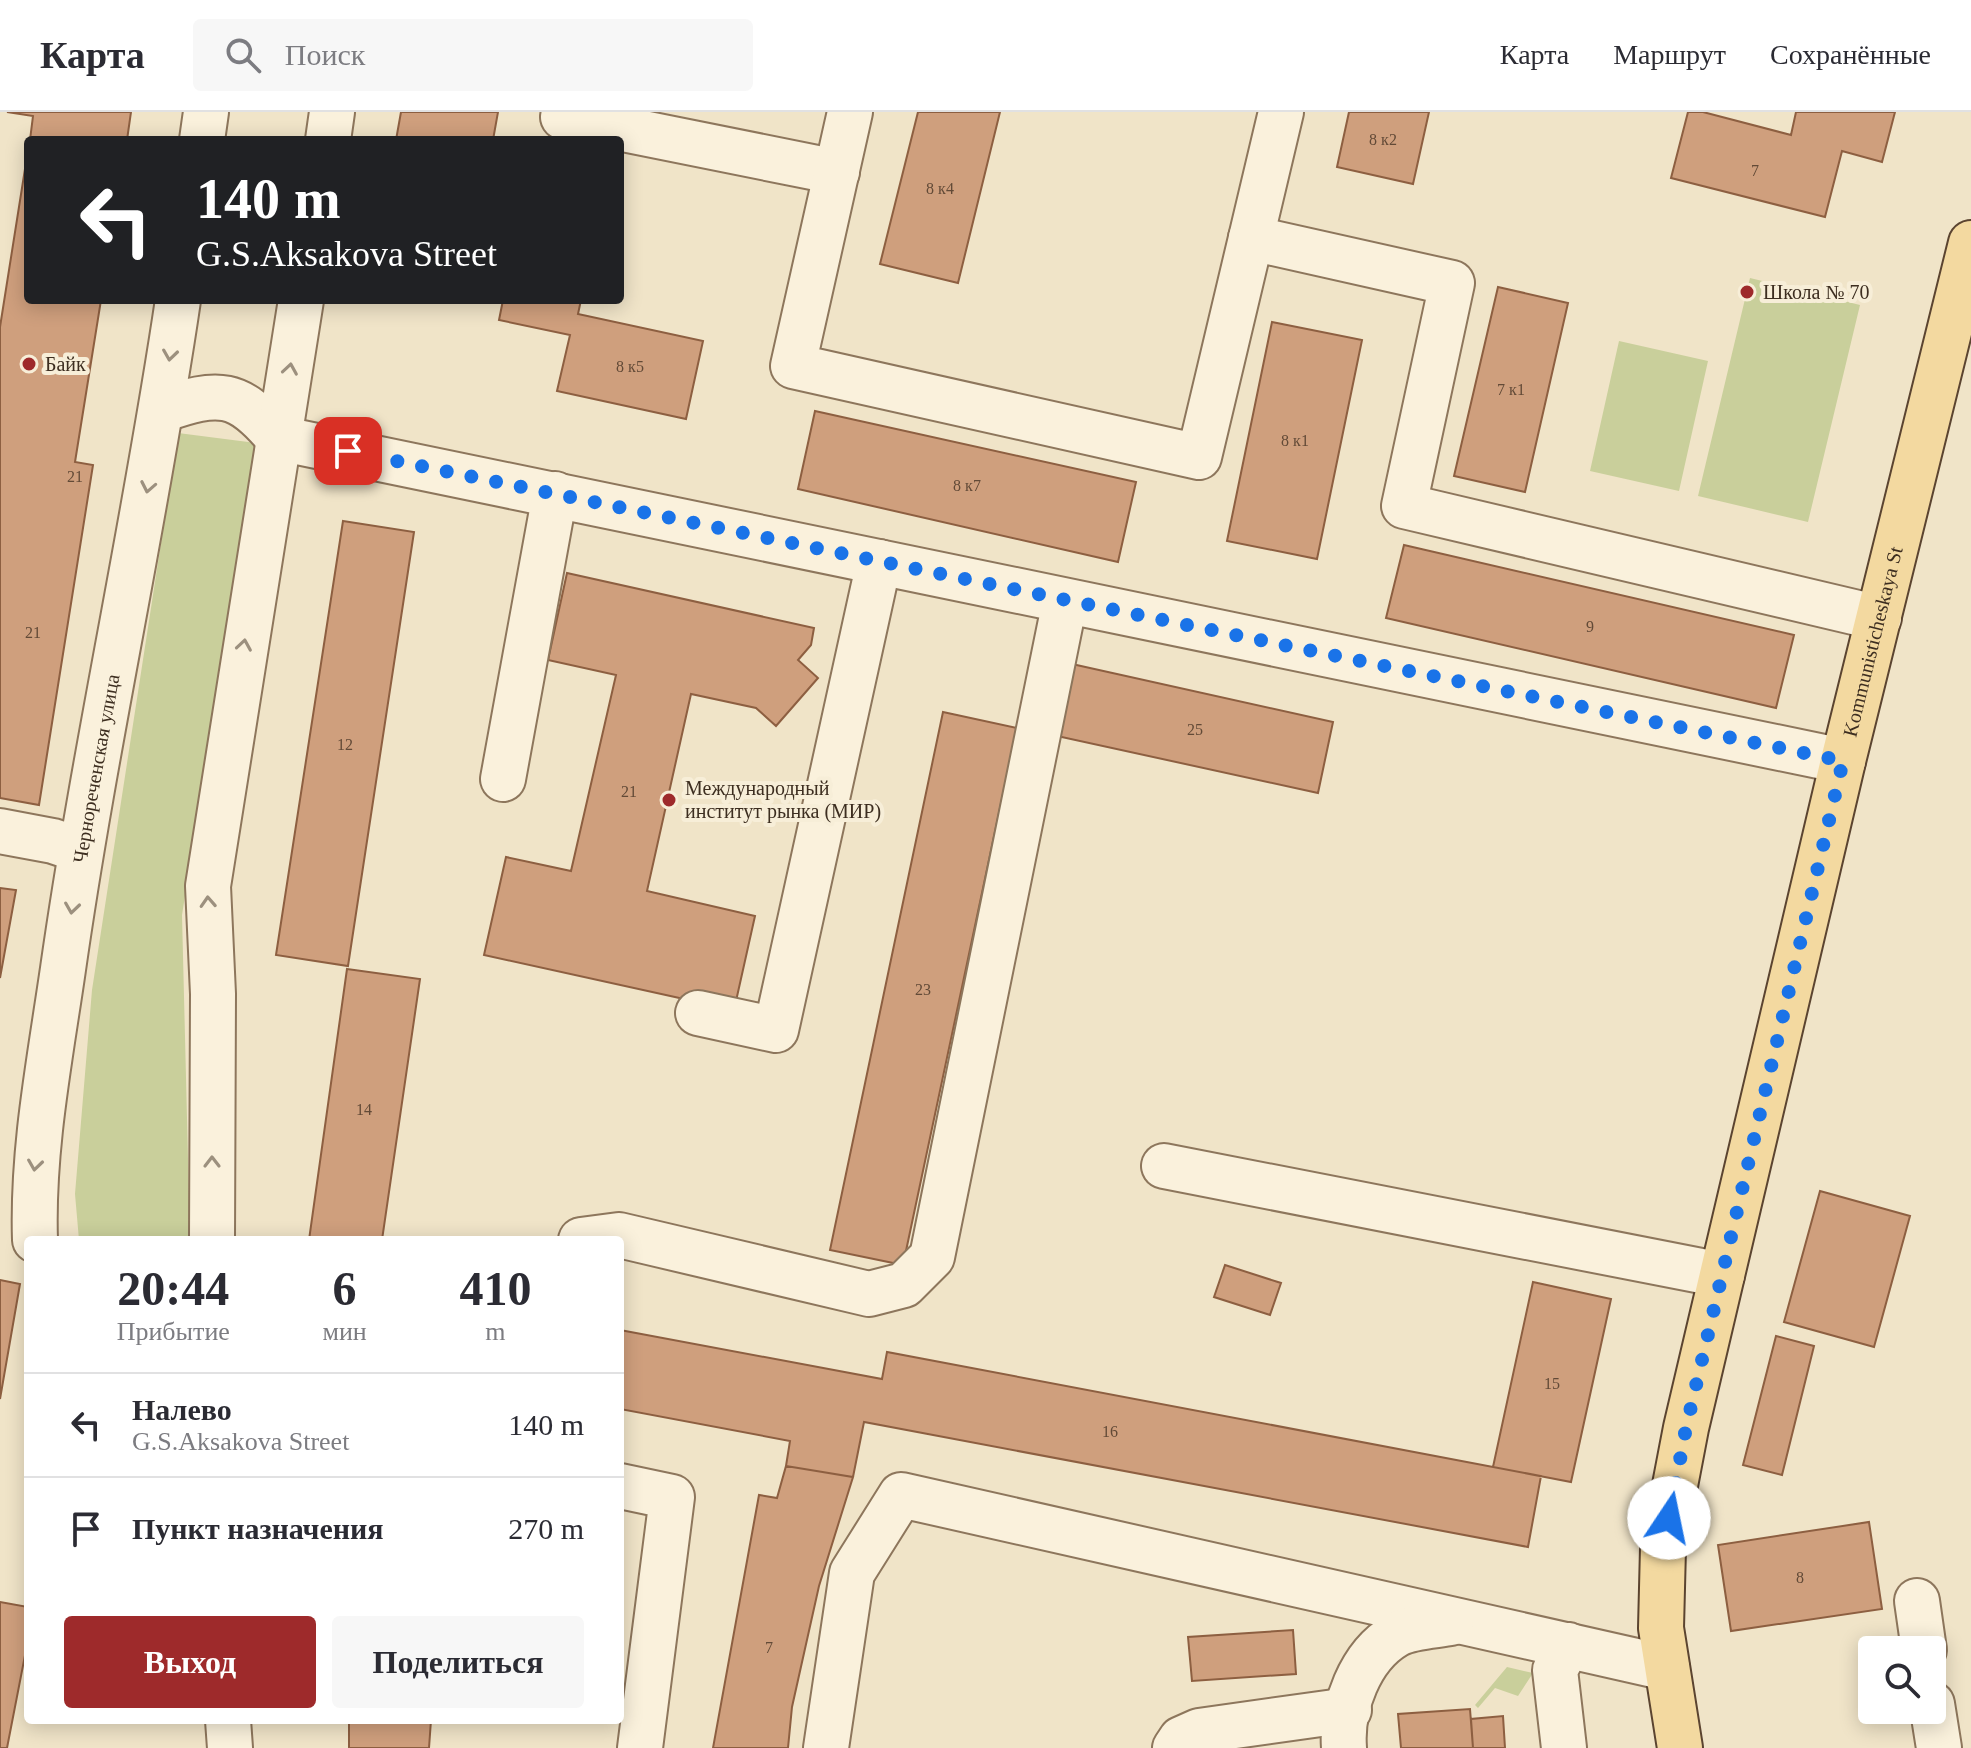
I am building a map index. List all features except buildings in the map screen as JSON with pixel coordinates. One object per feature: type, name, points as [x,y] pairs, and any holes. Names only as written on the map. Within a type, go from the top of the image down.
[{"type":"main road","name":"Kommunisticheskaya St","points":[[1680,1748],[1661,1628],[1663,1548],[1686,1428],[1843,761],[1971,243]]},
{"type":"street","points":[[203,136],[206,112]]},
{"type":"street","points":[[329,136],[332,112]]},
{"type":"street","points":[[564,112],[563,117],[837,172]]},
{"type":"street","points":[[850,112],[793,366],[1199,457],[1281,112]]},
{"type":"street","points":[[1251,238],[1452,283],[1404,506],[1879,618]]},
{"type":"street","name":"Чернореченская улица","points":[[35,1236],[33,1182],[80,850],[162,410],[177,304]]},
{"type":"street","points":[[212,1236],[213,994],[208,886],[300,304]]},
{"type":"street","points":[[162,410],[196,398],[228,396],[256,412],[278,438],[1843,761]]},
{"type":"street","points":[[503,779],[555,494]]},
{"type":"street","points":[[698,1013],[776,1030],[879,562]]},
{"type":"street","points":[[624,1236],[869,1294],[904,1285],[932,1257],[1065,601]]},
{"type":"street","points":[[0,831],[80,850]]},
{"type":"street","points":[[1164,1166],[1722,1275]]},
{"type":"street","points":[[624,1487],[672,1497],[640,1748]]},
{"type":"street","points":[[826,1748],[852,1573],[901,1495],[1667,1668]]},
{"type":"street","points":[[1917,1601],[1922,1636]]},
{"type":"street","points":[[1175,1748],[1181,1739],[1199,1731],[1346,1729],[1353,1687],[1371,1657],[1398,1634],[1461,1621]]},
{"type":"street","points":[[1564,1748],[1555,1670],[1568,1645]]},
{"type":"street","points":[[228,1724],[230,1748]]},
{"type":"street","points":[[1935,1724],[1939,1748]]},
{"type":"green space","points":[[1750,278],[1860,305],[1808,522],[1698,496]]},
{"type":"green space","points":[[1619,341],[1708,361],[1679,491],[1590,471]]},
{"type":"green space","points":[[178,433],[256,443],[182,915],[190,1236],[79,1236],[75,1194],[92,990]]},
{"type":"green space","points":[[1507,1667],[1533,1673],[1518,1696],[1495,1688],[1478,1708],[1475,1705]]},
{"type":"place","name":"Школа № 70","points":[[1747,292]]},
{"type":"place","name":"Байк","points":[[29,364]]},
{"type":"place","name":"Международный институт рынка (МИР)","points":[[669,800]]},
{"type":"route","points":[[348,451],[1784,752],[1843,761],[1686,1428],[1669,1518]]}]
